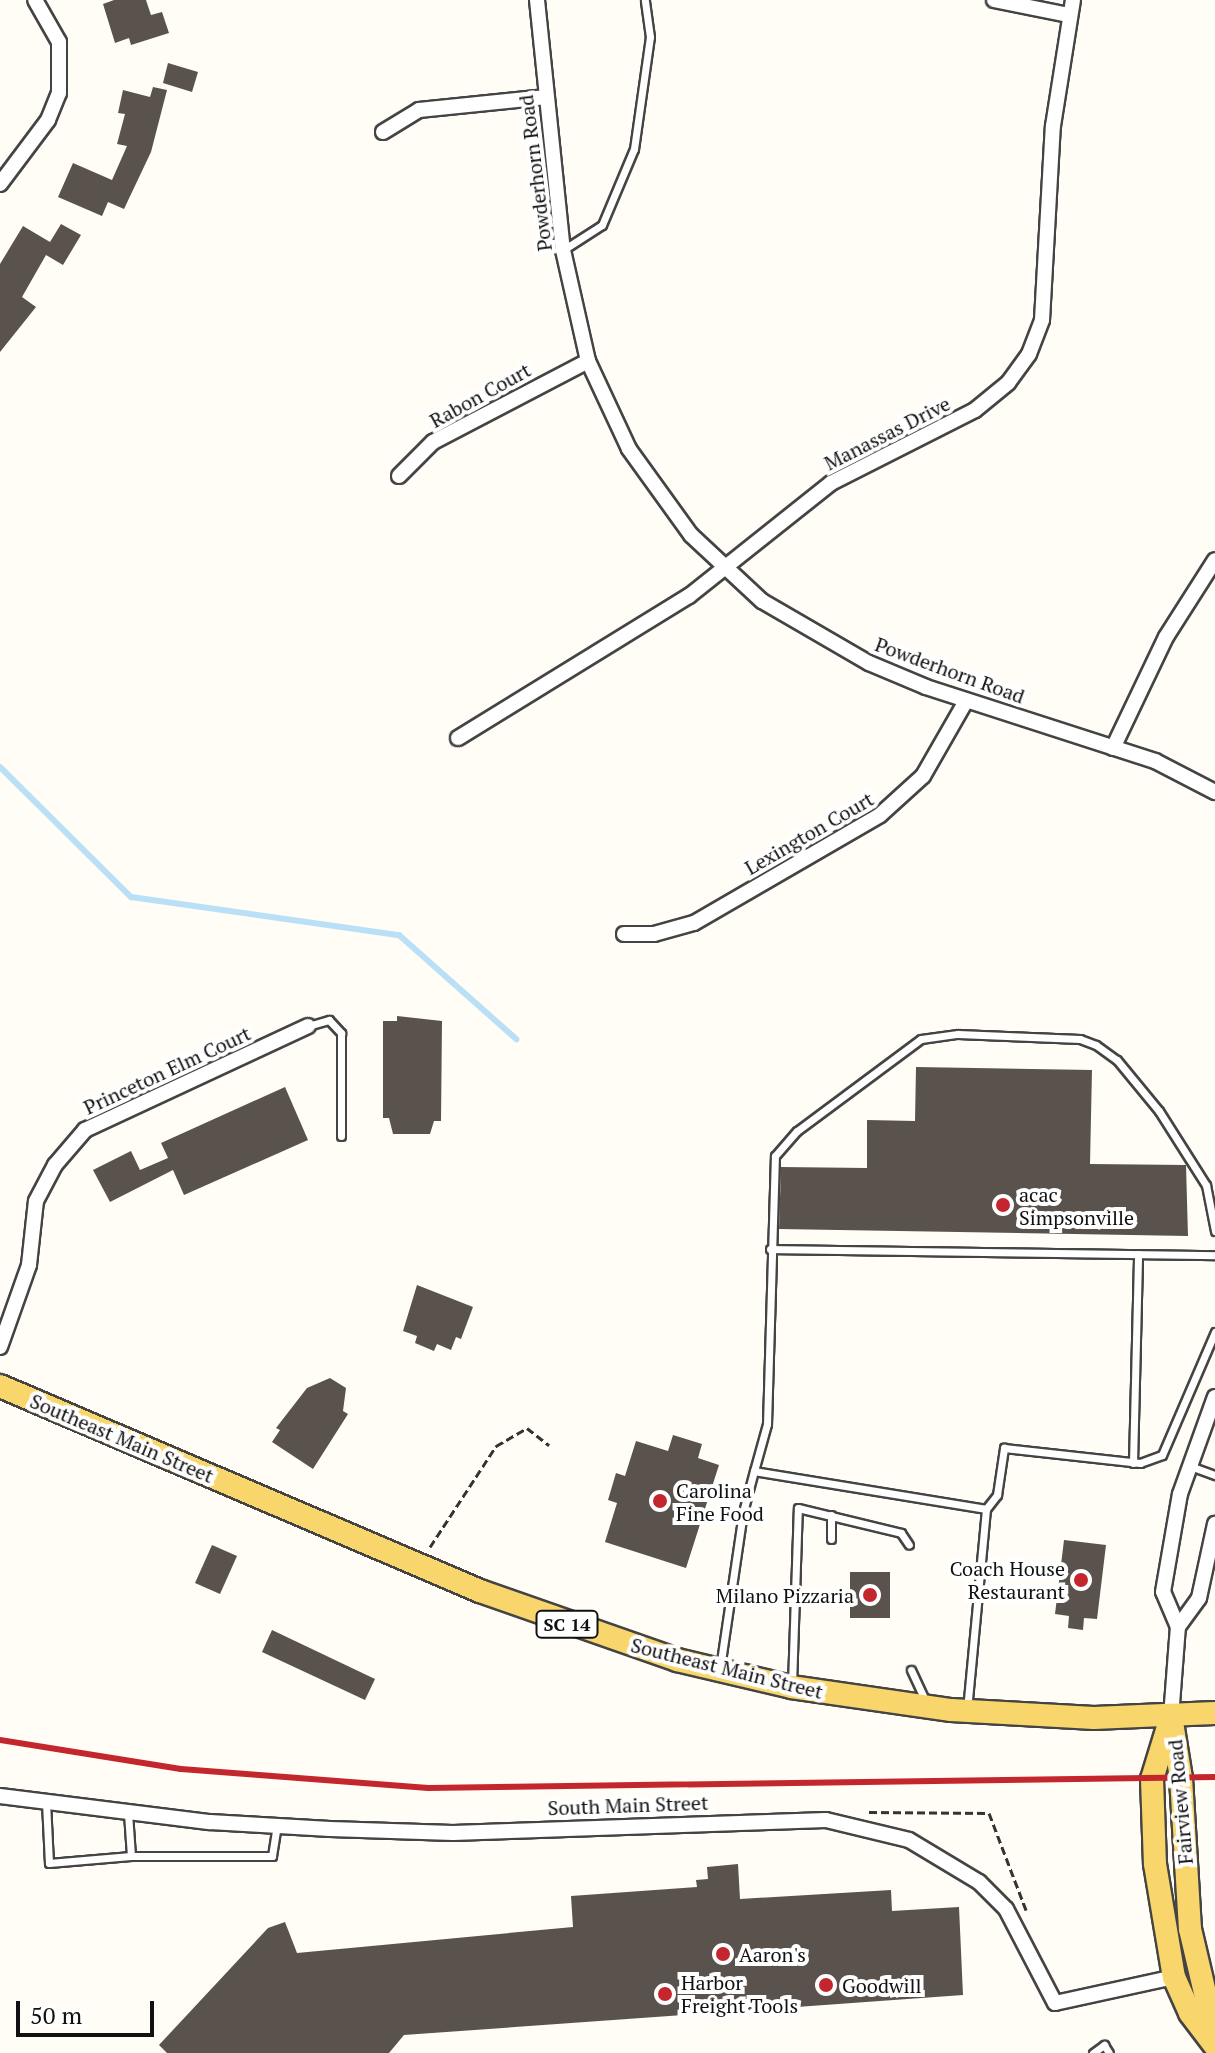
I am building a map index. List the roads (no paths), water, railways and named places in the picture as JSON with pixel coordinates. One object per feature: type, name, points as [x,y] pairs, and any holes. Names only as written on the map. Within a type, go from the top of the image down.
[{"type":"main road","name":"Southeast Main Street","points":[[0,1386],[418,1564],[592,1633],[719,1670],[791,1687],[929,1708],[1171,1717],[1215,1713]]},
{"type":"main road","name":"Fairview Road","points":[[1171,1717],[1152,1779],[1155,1864],[1174,1977],[1190,2013],[1215,2046]]},
{"type":"main road","name":"Fairview Road","points":[[1171,1717],[1181,1778],[1190,1929],[1215,2036]]},
{"type":"street","points":[[0,184],[48,120],[59,93],[59,42],[35,0]]},
{"type":"street","name":"Powderhorn Road","points":[[537,0],[563,250],[588,361],[649,481],[725,567],[762,601],[818,637],[869,663],[966,701],[1180,772],[1215,792]]},
{"type":"street","points":[[994,0],[1071,7]]},
{"type":"street","name":"Manassas Drive","points":[[458,738],[606,651],[725,567],[831,483],[994,397],[1029,354],[1045,296],[1053,126],[1071,7]]},
{"type":"street","points":[[383,132],[419,110],[546,97]]},
{"type":"street","name":"Rabon Court","points":[[399,476],[433,442],[588,361]]},
{"type":"street","points":[[1113,748],[1166,637],[1215,560]]},
{"type":"street","name":"Lexington Court","points":[[624,934],[654,934],[694,923],[880,815],[923,776],[966,701]]},
{"type":"street","name":"Princeton Elm Court","points":[[0,1347],[29,1265],[36,1201],[55,1165],[85,1130],[308,1026]]},
{"type":"street","points":[[1171,1717],[1178,1627],[1163,1592],[1190,1466],[1215,1397]]},
{"type":"street","points":[[1178,1627],[1199,1598],[1215,1524]]},
{"type":"street","name":"South Main Street","points":[[0,1796],[128,1813],[277,1826],[453,1833],[826,1820],[878,1828],[909,1840],[979,1882],[1006,1909],[1055,2003],[1174,1977]]},
{"type":"lane","points":[[563,250],[602,225],[634,149],[650,37],[645,0]]},
{"type":"lane","points":[[308,1026],[329,1020],[341,1033],[341,1136]]},
{"type":"lane","points":[[719,1670],[743,1512],[767,1424],[771,1171],[782,1144],[921,1039],[958,1034],[1080,1039],[1117,1060],[1159,1111],[1206,1185],[1215,1231]]},
{"type":"lane","points":[[770,1249],[1215,1255]]},
{"type":"lane","points":[[1133,1463],[1138,1254]]},
{"type":"lane","points":[[967,1711],[986,1509],[997,1495],[1004,1448],[1133,1463],[1162,1455],[1215,1332]]},
{"type":"lane","points":[[1190,1466],[1215,1475]]},
{"type":"lane","points":[[754,1471],[986,1509]]},
{"type":"lane","points":[[791,1687],[797,1651],[798,1508],[901,1533],[909,1545]]},
{"type":"lane","points":[[831,1515],[831,1539]]},
{"type":"lane","points":[[911,1670],[929,1708]]},
{"type":"lane","points":[[46,1802],[49,1863],[190,1853],[213,1859],[272,1856],[277,1826]]},
{"type":"lane","points":[[128,1813],[131,1856]]},
{"type":"lane","points":[[1093,2053],[1104,2045],[1109,2053]]},
{"type":"waterway","points":[[0,767],[131,897],[399,935],[516,1039]]},
{"type":"railway","points":[[0,1740],[181,1769],[428,1788],[1215,1777]]},
{"type":"place","name":"acac Simpsonville","points":[[1003,1205]]},
{"type":"place","name":"Carolina Fine Food","points":[[660,1501]]},
{"type":"place","name":"Coach House Restaurant","points":[[1081,1580]]},
{"type":"place","name":"Milano Pizzaria","points":[[870,1595]]},
{"type":"place","name":"Aaron's","points":[[723,1954]]},
{"type":"place","name":"Goodwill","points":[[826,1985]]},
{"type":"place","name":"Harbor Freight Tools","points":[[665,1994]]}]
